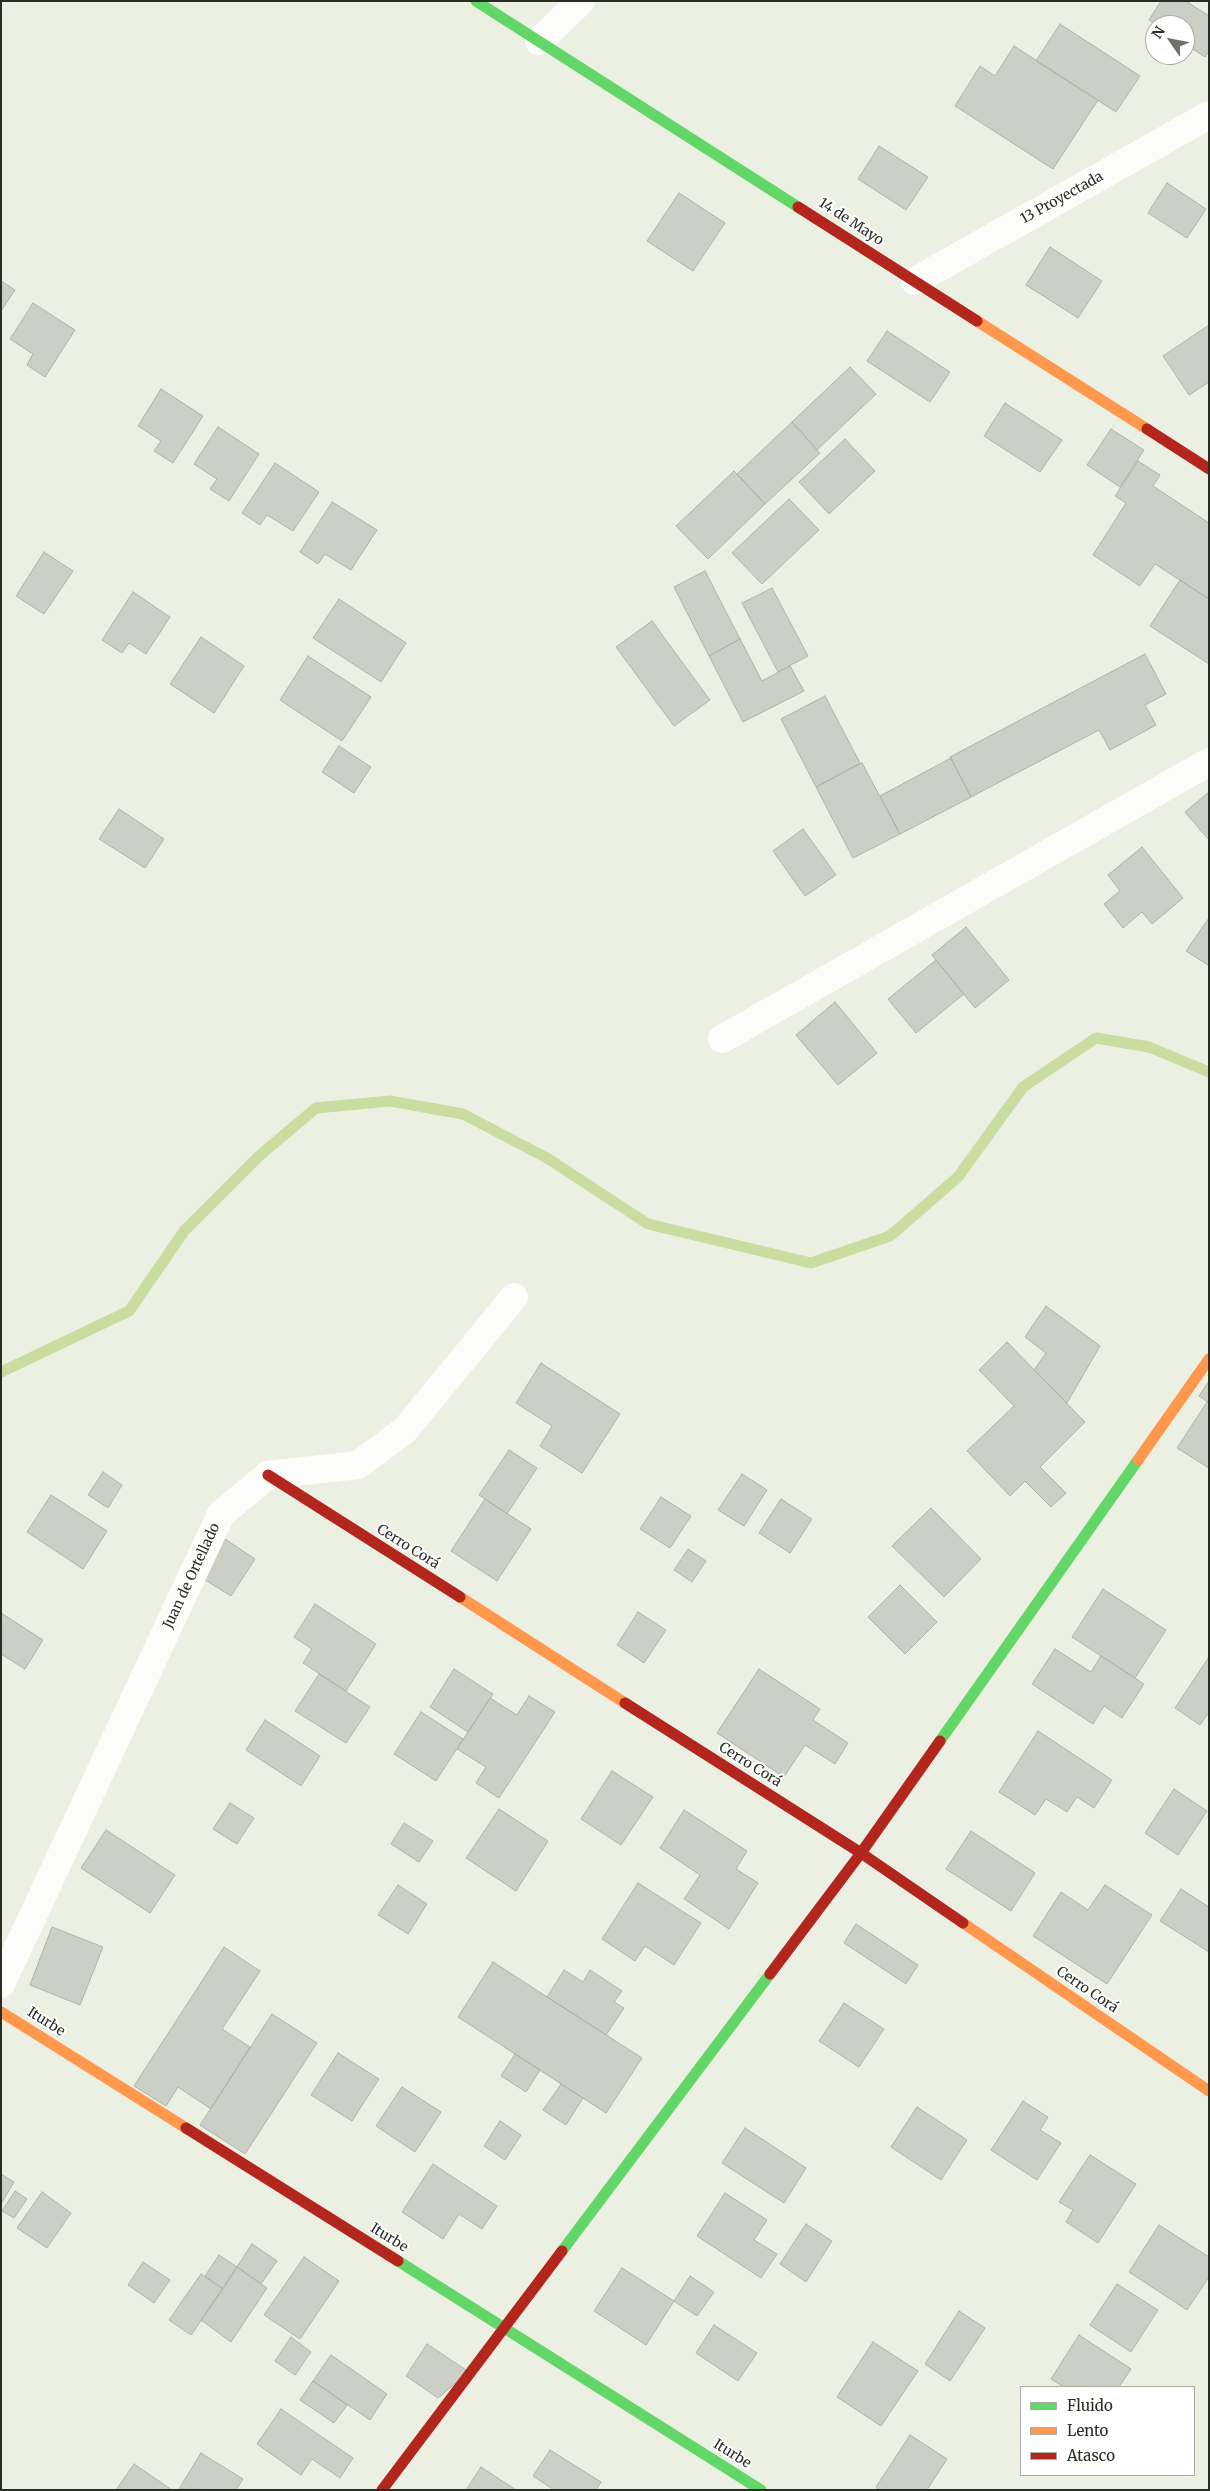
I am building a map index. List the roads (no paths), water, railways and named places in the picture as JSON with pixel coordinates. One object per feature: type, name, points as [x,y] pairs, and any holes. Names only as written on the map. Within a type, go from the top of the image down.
[{"type":"street","name":"14 de Mayo","points":[[476,1],[1209,469]]},
{"type":"street","points":[[539,41],[581,1]]},
{"type":"street","name":"13 Proyectada","points":[[915,281],[1209,115]]},
{"type":"street","points":[[722,1039],[1209,762]]},
{"type":"street","points":[[268,1475],[358,1465],[405,1430],[514,1297]]},
{"type":"street","points":[[382,2490],[861,1853],[1209,1359]]},
{"type":"street","name":"Cerro Corá","points":[[268,1475],[861,1853],[1209,2091]]},
{"type":"street","name":"Juan de Ortellado","points":[[1,1984],[221,1514],[268,1475]]},
{"type":"street","name":"Iturbe","points":[[1,2012],[761,2490]]},
{"type":"waterway","points":[[1,1372],[129,1311],[185,1230],[259,1156],[316,1108],[390,1101],[463,1114],[547,1158],[648,1224],[811,1263],[890,1236],[958,1177],[1023,1087],[1096,1038],[1149,1047],[1209,1072]]}]
